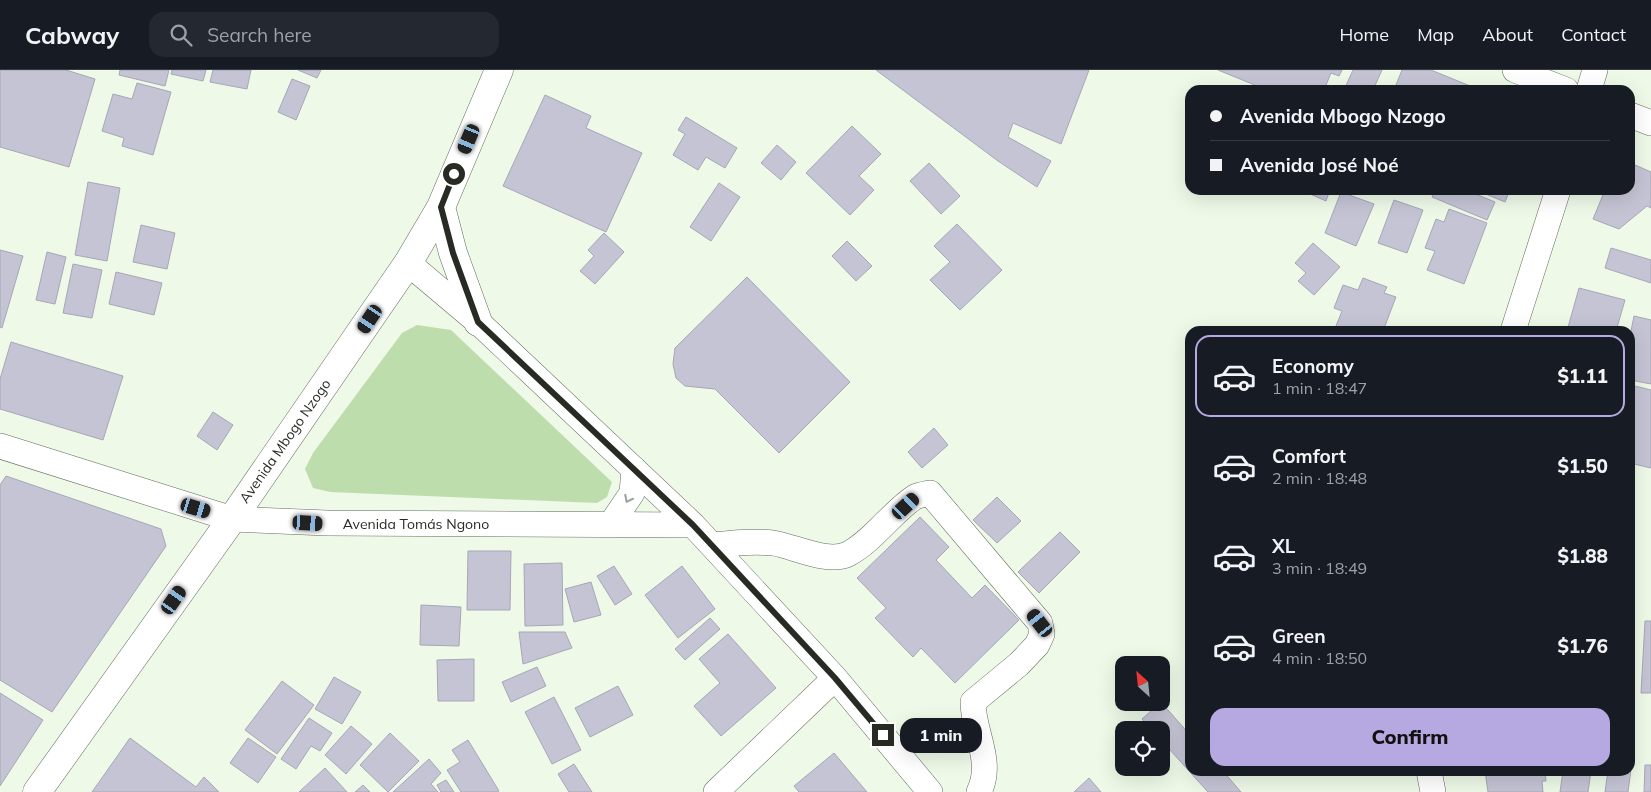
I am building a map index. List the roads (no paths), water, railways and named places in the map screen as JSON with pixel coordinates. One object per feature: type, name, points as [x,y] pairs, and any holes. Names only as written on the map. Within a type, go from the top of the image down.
[{"type":"main road","name":"Avenida Mbogo Nzogo","points":[[36,792],[232,519],[408,263],[441,207],[499,70]]},
{"type":"main road","points":[[441,207],[453,253],[478,322]]},
{"type":"street","points":[[1515,70],[1553,85]]},
{"type":"street","points":[[1591,85],[1596,70]]},
{"type":"street","points":[[1635,117],[1651,123]]},
{"type":"street","points":[[1515,326],[1556,195]]},
{"type":"street","points":[[408,263],[478,322],[712,544],[835,678],[930,792]]},
{"type":"street","name":"Avenida Tomás Ngono","points":[[0,446],[232,519],[327,524],[693,525]]},
{"type":"street","points":[[611,524],[632,493],[634,469]]},
{"type":"street","points":[[712,544],[745,542],[774,544],[803,552],[833,556],[847,555],[886,524],[916,496],[930,493],[1024,602],[1040,623],[1042,634],[1037,645],[1019,664],[973,702],[973,713],[985,761],[979,792]]},
{"type":"street","points":[[716,792],[835,678]]},
{"type":"street","points":[[1430,776],[1433,792]]}]
